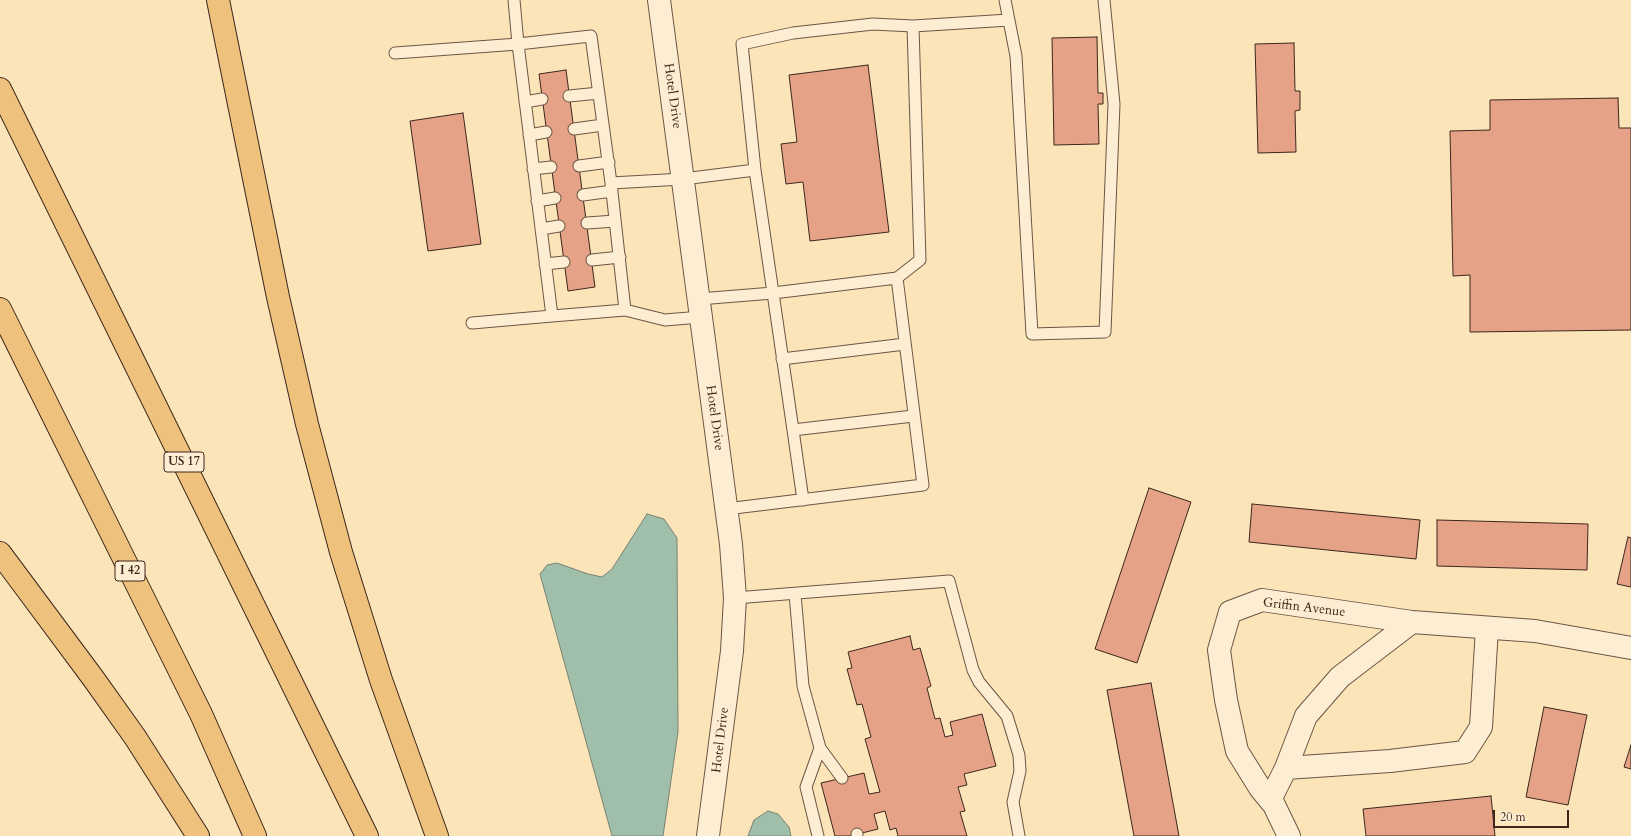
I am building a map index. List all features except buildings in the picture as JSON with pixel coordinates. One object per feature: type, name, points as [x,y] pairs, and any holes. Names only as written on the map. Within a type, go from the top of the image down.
[{"type":"highway","points":[[218,0],[278,297],[307,424],[341,552],[381,680],[437,836]]},
{"type":"highway","name":"US 17","points":[[0,89],[367,836]]},
{"type":"highway","name":"I 42","points":[[0,309],[201,714],[255,836]]},
{"type":"highway","points":[[0,553],[135,737],[198,836]]},
{"type":"street","name":"Hotel Drive","points":[[659,0],[731,544],[735,598],[732,651],[708,836]]},
{"type":"street","name":"Griffin Avenue","points":[[1289,836],[1274,805],[1260,788],[1237,751],[1226,700],[1219,650],[1230,612],[1262,600],[1412,622],[1535,631],[1631,648]]},
{"type":"street","points":[[1270,800],[1286,768],[1306,716],[1340,677],[1412,622]]},
{"type":"street","points":[[1286,768],[1390,761],[1466,752],[1481,727],[1487,628]]},
{"type":"lane","points":[[514,0],[533,169],[552,316]]},
{"type":"lane","points":[[1005,0],[1016,56],[1032,334],[1105,332],[1114,104],[1104,0]]},
{"type":"lane","points":[[803,500],[754,170],[742,44],[793,33],[873,24],[913,26],[1009,20]]},
{"type":"lane","points":[[472,323],[625,310],[665,320],[700,308],[773,293],[897,278],[920,260],[913,26]]},
{"type":"lane","points":[[395,54],[518,44],[591,36],[609,162],[625,310]]},
{"type":"lane","points":[[569,96],[599,93]]},
{"type":"lane","points":[[525,102],[542,99]]},
{"type":"lane","points":[[574,129],[603,125]]},
{"type":"lane","points":[[529,135],[546,132]]},
{"type":"lane","points":[[579,166],[609,162]]},
{"type":"lane","points":[[533,169],[551,167]]},
{"type":"lane","points":[[583,195],[612,187],[754,170]]},
{"type":"lane","points":[[537,201],[555,198]]},
{"type":"lane","points":[[587,223],[615,221]]},
{"type":"lane","points":[[541,229],[559,226]]},
{"type":"lane","points":[[592,260],[620,257]]},
{"type":"lane","points":[[545,264],[564,262]]},
{"type":"lane","points":[[726,509],[923,485],[913,416],[897,278]]},
{"type":"lane","points":[[782,359],[905,344]]},
{"type":"lane","points":[[793,430],[913,416]]},
{"type":"lane","points":[[735,598],[949,581],[973,670],[979,682],[1008,716],[1019,755],[1020,771],[1013,802],[1019,836]]},
{"type":"lane","points":[[794,594],[803,686],[820,748],[842,778]]},
{"type":"lane","points":[[818,836],[806,787],[820,748]]},
{"type":"shaded area","points":[[647,514],[664,519],[677,538],[678,732],[663,836],[612,836],[540,574],[547,565],[557,563],[588,574],[602,577],[612,569]]},
{"type":"shaded area","points":[[768,811],[778,814],[789,827],[791,836],[748,836],[754,820]]}]
